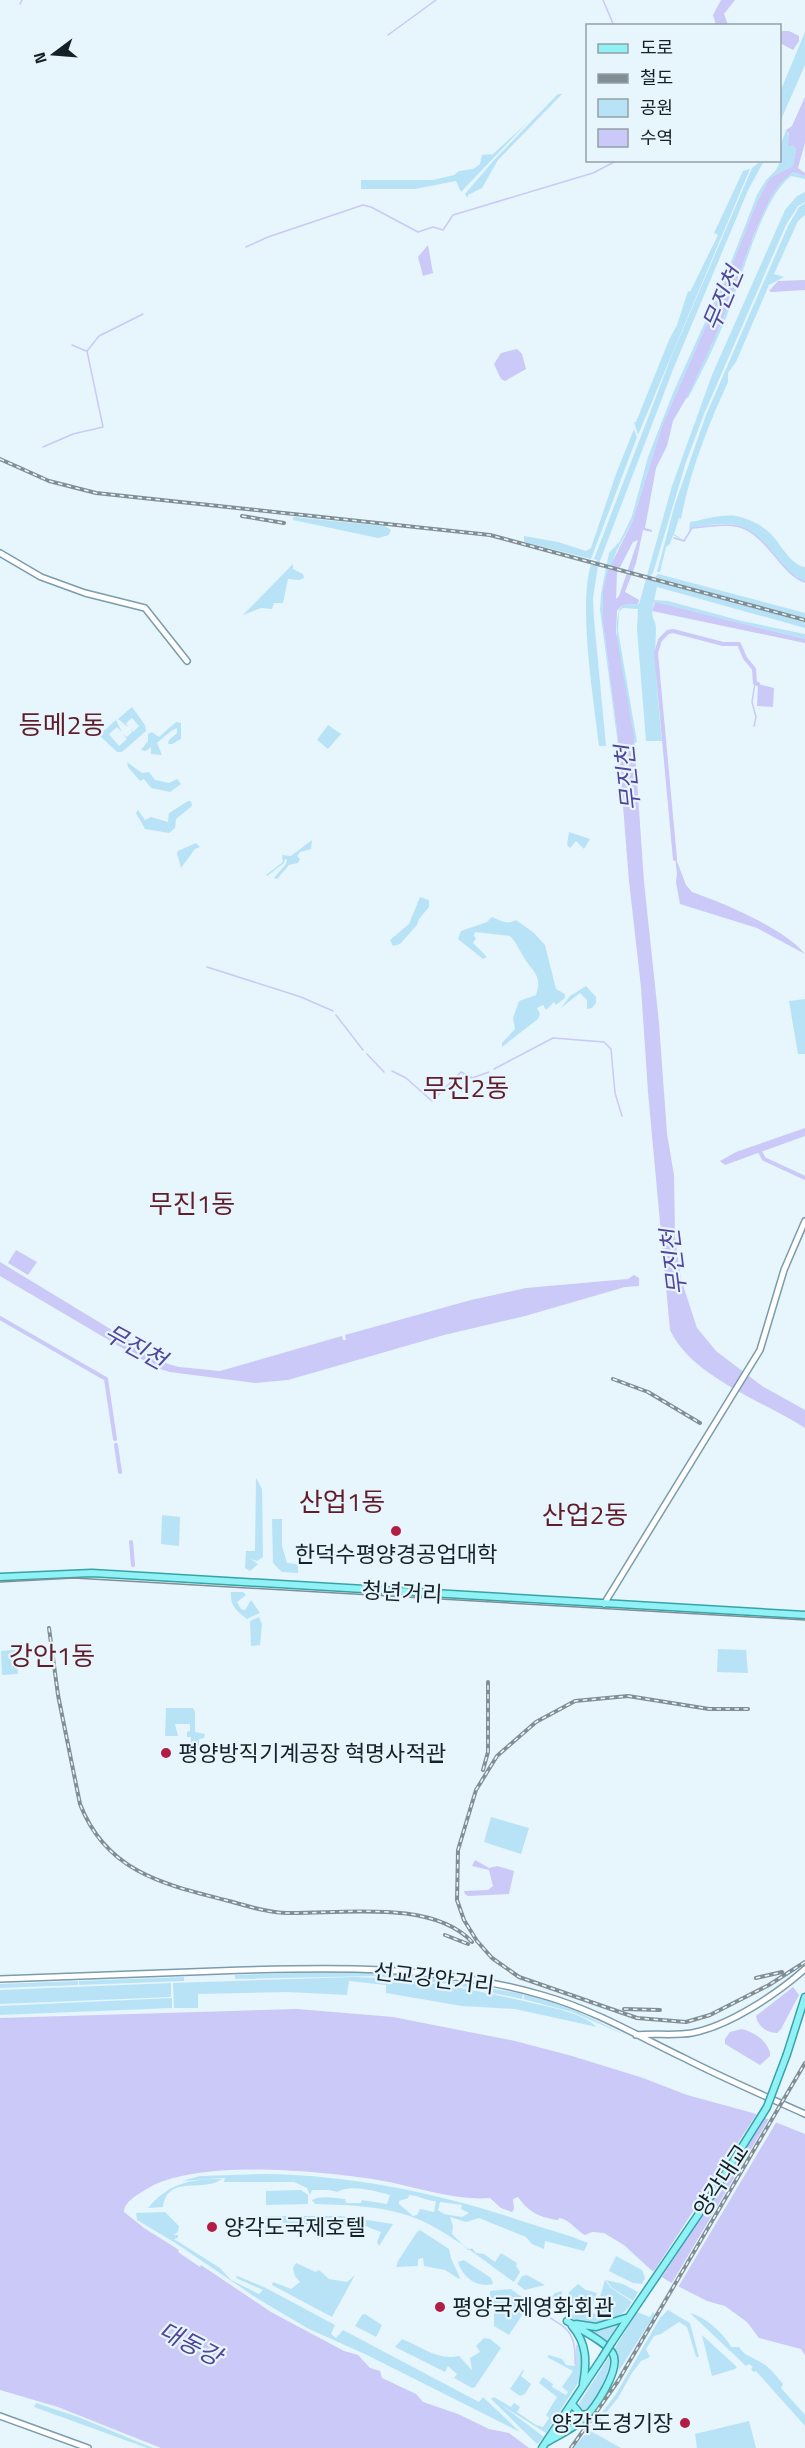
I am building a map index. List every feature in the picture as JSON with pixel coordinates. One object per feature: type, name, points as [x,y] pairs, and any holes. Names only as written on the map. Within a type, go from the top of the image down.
[{"type":"main road","points":[[0,553],[41,577],[93,595],[145,608],[187,661]]},
{"type":"main road","points":[[604,1604],[750,1367],[764,1340],[784,1270],[805,1221]]},
{"type":"main road","name":"청년거리","points":[[0,1577],[92,1573],[803,1614]]},
{"type":"main road","name":"선교강안거리","points":[[0,1979],[268,1969],[410,1970],[529,1991],[562,2001],[725,2079],[805,2114]]},
{"type":"main road","points":[[636,2035],[694,2032],[725,2022],[739,2016],[804,1971]]},
{"type":"main road","name":"양각대교","points":[[544,2445],[715,2190],[767,2107],[805,1996]]},
{"type":"main road","points":[[567,2321],[596,2327],[629,2317]]},
{"type":"main road","points":[[567,2321],[579,2336],[586,2355],[582,2389]]},
{"type":"main road","points":[[544,2445],[589,2414],[615,2369],[615,2359],[607,2347],[567,2321]]},
{"type":"main road","points":[[572,2404],[581,2415],[589,2414]]},
{"type":"main road","points":[[0,2416],[88,2448]]},
{"type":"green space","points":[[805,32],[805,65],[781,120],[781,90]]},
{"type":"green space","points":[[558,94],[562,94],[498,160],[482,188],[468,195],[468,198],[465,194],[494,160]]},
{"type":"green space","points":[[527,123],[461,192],[456,181],[415,189],[361,189],[361,180],[433,180],[473,169],[480,164],[482,155],[493,154]]},
{"type":"green space","points":[[786,130],[796,149],[793,166],[773,176],[767,182],[754,209],[727,278],[662,426],[633,520],[616,552],[603,591],[603,622],[618,745],[600,610],[601,594],[609,553],[620,541],[632,516],[648,457],[673,393],[724,280],[757,195],[781,162],[781,144]]},
{"type":"green space","points":[[760,162],[763,162],[749,188],[674,367],[598,566],[593,598],[606,746],[599,746],[586,628],[587,582],[591,565],[596,565],[597,560],[594,559],[672,355],[752,168]]},
{"type":"green space","points":[[750,169],[638,435],[634,422],[636,422],[677,325],[688,291],[690,292],[718,235],[714,233],[743,171]]},
{"type":"green space","points":[[793,172],[805,176],[805,179],[791,176],[772,200],[755,236],[721,329],[694,387],[686,398],[722,322],[754,234],[770,199],[781,181]]},
{"type":"green space","points":[[805,192],[805,202],[798,206],[786,225],[704,414],[686,462],[653,573],[648,578],[805,622],[805,628],[657,587],[654,600],[668,601],[742,621],[805,634],[805,639],[654,602],[652,615],[656,625],[656,670],[662,741],[646,741],[637,629],[638,609],[623,608],[620,611],[622,605],[639,604],[672,486],[712,375],[785,210],[797,196]]},
{"type":"green space","points":[[805,203],[805,215],[798,221],[774,274],[784,277],[769,285],[736,362],[728,373],[728,382],[700,449],[681,519],[679,518],[674,534],[683,540],[687,536],[683,541],[673,535],[670,544],[666,547],[660,572],[657,572],[675,504],[706,415],[788,226],[799,207]]},
{"type":"green space","points":[[634,429],[637,437],[591,559],[524,542],[524,536],[558,542],[586,551],[591,548]]},
{"type":"green space","points":[[736,516],[751,521],[769,532],[795,563],[805,567],[805,582],[791,573],[751,531],[742,527],[732,524],[708,525],[692,528],[689,532],[690,522],[712,518]]},
{"type":"green space","points":[[293,517],[385,526],[391,530],[389,535],[378,538],[293,520]]},
{"type":"green space","points":[[293,564],[293,569],[303,574],[304,578],[288,579],[283,603],[274,603],[272,609],[261,608],[243,615]]},
{"type":"green space","points":[[658,574],[805,613],[805,619],[655,577]]},
{"type":"green space","points":[[619,613],[618,630],[637,742],[634,743],[618,650],[617,631]]},
{"type":"green space","points":[[132,707],[145,725],[146,731],[122,752],[117,752],[99,735],[116,720],[122,732],[117,727],[109,734],[119,746],[127,739],[123,734],[127,737],[132,732],[130,728],[133,732],[139,726],[132,718],[126,723],[128,727],[118,719]]},
{"type":"green space","points":[[176,722],[181,723],[181,739],[168,744],[177,733],[177,728],[171,731],[157,743],[162,755],[151,754],[151,747],[146,751],[141,750],[148,741],[148,734],[152,732],[159,737]]},
{"type":"green space","points":[[328,725],[341,734],[328,749],[317,740]]},
{"type":"green space","points":[[127,762],[142,773],[149,772],[155,780],[169,783],[177,779],[181,784],[170,792],[151,788],[144,779],[140,781],[128,767]]},
{"type":"green space","points":[[191,801],[192,806],[176,819],[175,828],[169,833],[145,829],[136,813],[138,810],[145,820],[151,817],[168,822],[169,813]]},
{"type":"green space","points":[[569,832],[590,839],[584,849],[576,841],[570,848],[567,845]]},
{"type":"green space","points":[[312,840],[311,849],[300,852],[297,856],[300,859],[298,863],[289,865],[277,879],[274,878],[286,864],[287,859],[266,875],[283,862],[282,855],[291,856]]},
{"type":"green space","points":[[196,843],[200,847],[195,849],[181,868],[178,851]]},
{"type":"green space","points":[[420,897],[429,900],[429,907],[400,944],[393,946],[390,940],[409,924]]},
{"type":"green space","points":[[492,917],[507,922],[516,920],[534,933],[545,945],[556,989],[565,994],[565,998],[556,1005],[554,1002],[546,1010],[543,1005],[537,1008],[540,1014],[538,1019],[502,1047],[502,1043],[515,1029],[513,1018],[519,1001],[536,995],[538,982],[510,936],[475,932],[476,938],[473,943],[487,957],[483,959],[458,939],[461,931],[487,922]]},
{"type":"green space","points":[[586,986],[596,997],[596,1003],[592,1008],[587,1009],[587,1000],[580,993],[561,1008],[570,996]]},
{"type":"green space","points":[[805,999],[805,1054],[798,1054],[789,1001]]},
{"type":"green space","points":[[256,1478],[262,1489],[263,1557],[257,1561],[251,1559],[258,1564],[250,1571],[245,1568],[246,1551],[255,1551]]},
{"type":"green space","points":[[162,1515],[180,1517],[179,1546],[161,1544]]},
{"type":"green space","points":[[272,1519],[282,1519],[282,1546],[287,1563],[298,1564],[298,1573],[282,1572],[273,1563]]},
{"type":"green space","points":[[231,1592],[243,1592],[246,1595],[237,1602],[241,1609],[245,1610],[251,1600],[260,1613],[247,1619],[234,1607]]},
{"type":"green space","points":[[259,1617],[262,1624],[260,1645],[251,1646],[250,1621]]},
{"type":"green space","points":[[718,1649],[746,1650],[748,1673],[717,1672]]},
{"type":"green space","points":[[16,1650],[18,1674],[2,1675],[1,1651]]},
{"type":"green space","points":[[166,1708],[193,1708],[195,1732],[205,1734],[204,1738],[199,1739],[199,1751],[191,1751],[191,1737],[187,1737],[190,1724],[175,1724],[178,1736],[165,1736]]},
{"type":"green space","points":[[491,1817],[529,1828],[521,1854],[484,1842]]},
{"type":"green space","points":[[355,1971],[416,1975],[523,1994],[522,1999],[451,1984],[377,1976],[235,1979],[235,1975]]},
{"type":"green space","points":[[184,1977],[184,1981],[79,1985],[79,1981]]},
{"type":"green space","points":[[354,1977],[424,1982],[492,1994],[569,2012],[597,2027],[515,2009],[462,2006],[386,1993],[386,1985],[349,1981],[347,1995],[287,1992],[198,1994],[198,2008],[174,2008],[173,1983]]},
{"type":"green space","points":[[78,1981],[78,1985],[0,1988],[0,1984]]},
{"type":"green space","points":[[171,1983],[171,1997],[0,2004],[0,1990]]},
{"type":"green space","points":[[525,1994],[562,2004],[630,2037],[572,2012],[523,1999]]},
{"type":"green space","points":[[172,1998],[172,2008],[0,2015],[0,2006]]},
{"type":"green space","points":[[297,2175],[365,2182],[432,2195],[498,2213],[588,2243],[584,2251],[545,2241],[544,2249],[532,2244],[526,2237],[479,2218],[466,2222],[450,2217],[453,2226],[452,2234],[464,2246],[444,2232],[408,2215],[369,2207],[315,2204],[312,2200],[328,2197],[345,2199],[346,2203],[361,2203],[362,2200],[387,2204],[390,2195],[356,2188],[337,2192],[312,2190],[310,2195],[307,2188],[294,2182],[224,2182],[225,2178],[182,2181],[200,2176]],"holes":[[[409,2195],[436,2201],[434,2212],[420,2209],[417,2215],[413,2216],[399,2204],[399,2201],[408,2198]],[[440,2202],[462,2205],[461,2209],[469,2213],[462,2217],[444,2214],[438,2210]]]},
{"type":"green space","points":[[222,2179],[206,2185],[179,2187],[166,2197],[163,2207],[148,2208],[164,2193],[181,2184]]},
{"type":"green space","points":[[301,2190],[308,2195],[308,2204],[266,2205],[266,2191]]},
{"type":"green space","points":[[165,2212],[179,2226],[178,2232],[173,2235],[178,2235],[178,2238],[174,2239],[220,2268],[231,2280],[259,2294],[263,2290],[236,2278],[237,2276],[266,2288],[335,2325],[331,2334],[336,2338],[343,2330],[479,2402],[483,2397],[520,2432],[367,2355],[309,2329],[258,2299],[137,2220],[136,2213]]},
{"type":"green space","points":[[266,2216],[340,2216],[393,2224],[379,2246],[377,2242],[381,2232],[358,2223],[351,2226],[337,2223],[289,2225],[280,2221],[268,2221],[268,2230],[265,2230]]},
{"type":"green space","points":[[420,2230],[449,2249],[459,2279],[445,2270],[424,2266],[423,2258],[418,2259],[418,2266],[396,2267]]},
{"type":"green space","points":[[472,2248],[476,2253],[484,2254],[495,2262],[501,2253],[517,2263],[516,2266],[520,2272],[514,2282],[469,2249]]},
{"type":"green space","points":[[616,2256],[642,2270],[645,2278],[642,2284],[633,2283],[609,2271]]},
{"type":"green space","points":[[464,2260],[491,2278],[493,2284],[476,2283],[467,2277],[458,2262]]},
{"type":"green space","points":[[296,2263],[316,2272],[319,2270],[329,2279],[347,2282],[355,2275],[332,2317],[272,2285],[273,2282],[291,2289],[300,2282],[293,2268]]},
{"type":"green space","points":[[527,2275],[545,2285],[525,2290],[517,2284],[522,2276]]},
{"type":"green space","points":[[605,2280],[611,2288],[632,2302],[616,2318],[605,2322],[583,2322],[561,2313],[553,2305],[552,2297],[555,2293],[562,2291],[561,2298],[568,2298],[569,2292],[578,2284],[586,2290],[597,2293],[590,2311],[598,2316],[607,2304],[600,2297]]},
{"type":"green space","points":[[606,2280],[623,2284],[638,2292],[633,2301],[612,2288]]},
{"type":"green space","points":[[511,2289],[530,2303],[509,2335],[494,2326],[494,2308],[488,2302],[490,2291]]},
{"type":"green space","points":[[668,2310],[690,2323],[699,2357],[696,2357],[687,2327],[679,2322],[654,2336],[646,2349],[650,2357],[641,2361],[632,2373],[618,2398],[601,2419],[605,2422],[598,2431],[591,2427],[616,2394],[660,2318]]},
{"type":"green space","points":[[637,2312],[650,2317],[653,2312],[655,2314],[616,2375],[619,2360],[615,2348]]},
{"type":"green space","points":[[690,2313],[714,2326],[731,2347],[739,2347],[744,2353],[771,2370],[783,2384],[781,2388],[805,2415],[805,2426],[756,2371],[751,2369],[753,2367],[749,2364],[746,2366]]},
{"type":"green space","points":[[365,2314],[382,2325],[376,2337],[355,2326]]},
{"type":"green space","points":[[620,2323],[606,2344],[586,2329],[606,2328]]},
{"type":"green space","points":[[702,2335],[737,2367],[712,2376]]},
{"type":"green space","points":[[484,2338],[490,2339],[501,2348],[475,2387],[472,2388],[454,2378],[457,2374],[448,2366],[445,2372],[395,2347],[402,2339],[436,2355],[459,2356],[472,2370],[470,2358],[480,2352],[476,2346]]},
{"type":"green space","points":[[580,2344],[583,2358],[581,2378],[546,2433],[503,2406],[544,2437],[537,2444],[491,2399],[494,2397],[511,2407],[514,2403],[520,2407],[517,2412],[543,2427],[549,2418],[546,2415],[557,2397],[539,2383],[543,2377],[553,2384],[552,2387],[566,2395],[568,2392],[562,2387],[573,2371],[547,2357],[549,2355],[562,2359],[566,2365],[575,2366],[576,2345]]},
{"type":"green space","points":[[611,2354],[611,2372],[587,2412],[578,2410],[578,2405]]},
{"type":"green space","points":[[523,2370],[521,2376],[531,2384],[525,2394],[520,2396],[510,2389]]},
{"type":"green space","points":[[599,2402],[585,2424],[582,2422],[592,2411]]},
{"type":"green space","points":[[36,2403],[78,2417],[153,2448],[147,2448],[34,2407]]},
{"type":"green space","points":[[749,2421],[756,2448],[697,2448],[695,2434]]},
{"type":"green space","points":[[589,2430],[621,2448],[573,2448]]},
{"type":"water","points":[[721,0],[735,0],[724,14],[728,24],[716,24],[713,15]]},
{"type":"water","points":[[781,31],[789,31],[799,36],[799,41],[793,50],[781,44]]},
{"type":"water","name":"무진천","points":[[805,97],[805,143],[798,168],[805,173],[805,176],[793,172],[781,182],[770,199],[754,234],[722,322],[688,395],[673,421],[667,446],[656,468],[645,528],[652,532],[643,530],[636,563],[625,592],[639,600],[638,604],[622,605],[617,611],[616,632],[634,737],[644,882],[659,1023],[667,1134],[674,1175],[675,1237],[681,1279],[697,1328],[716,1351],[762,1386],[805,1410],[805,1428],[711,1375],[680,1347],[670,1330],[617,730],[603,622],[603,591],[608,571],[633,520],[662,426],[767,182],[773,176],[793,166],[796,149],[793,145],[788,146],[789,134],[786,130],[792,126]],"holes":[[[638,540],[616,599],[617,573],[633,542]]]},
{"type":"water","points":[[428,245],[433,273],[423,276],[418,257]]},
{"type":"water","points":[[805,280],[805,290],[769,291],[778,281]]},
{"type":"water","points":[[517,349],[522,354],[526,369],[505,381],[501,379],[494,364],[501,353]]},
{"type":"water","points":[[655,602],[805,639],[805,643],[652,611]]},
{"type":"water","points":[[758,684],[774,688],[773,707],[757,706]]},
{"type":"water","points":[[675,856],[686,885],[692,892],[768,926],[795,944],[805,954],[757,928],[680,904]]},
{"type":"water","points":[[805,1128],[805,1136],[725,1165],[720,1161],[736,1152]]},
{"type":"water","points":[[16,1250],[37,1262],[28,1275],[8,1263]]},
{"type":"water","points":[[0,1262],[168,1364],[220,1371],[342,1336],[343,1340],[346,1340],[345,1335],[471,1300],[526,1288],[628,1279],[634,1275],[639,1278],[639,1286],[625,1287],[525,1316],[444,1335],[288,1380],[255,1383],[170,1372],[157,1368],[131,1353],[127,1355],[124,1349],[0,1276]]},
{"type":"water","points":[[475,1860],[489,1868],[497,1866],[514,1871],[509,1894],[468,1896],[465,1894],[464,1891],[488,1890],[493,1886],[489,1870],[472,1866]]},
{"type":"water","points":[[793,1987],[799,1995],[781,2029],[777,2033],[764,2029],[756,2016]]},
{"type":"water","name":"대동강","points":[[297,2009],[393,2017],[515,2041],[572,2056],[643,2078],[687,2095],[753,2113],[805,2134],[805,2355],[801,2349],[759,2338],[747,2322],[725,2306],[707,2301],[668,2281],[650,2269],[624,2245],[604,2233],[592,2232],[585,2235],[563,2219],[551,2219],[535,2213],[518,2197],[513,2199],[512,2212],[501,2208],[490,2198],[448,2195],[378,2180],[324,2173],[225,2170],[167,2180],[135,2197],[126,2205],[124,2212],[200,2267],[201,2265],[271,2312],[344,2351],[358,2355],[370,2368],[380,2371],[382,2378],[416,2394],[423,2402],[458,2414],[489,2429],[509,2433],[529,2448],[161,2448],[58,2407],[0,2390],[0,2018]]},
{"type":"water","points":[[742,2029],[759,2037],[768,2047],[770,2056],[760,2065],[725,2044],[725,2039],[730,2032]]},
{"type":"pier","points":[[758,2112],[766,2115],[757,2131],[660,2280],[652,2274]]},
{"type":"pier","points":[[770,2117],[777,2121],[677,2289],[670,2286]]},
{"type":"waterway","points":[[20,4],[22,0]]},
{"type":"waterway","points":[[388,35],[436,0]]},
{"type":"waterway","points":[[603,0],[613,24]]},
{"type":"waterway","points":[[246,247],[268,237],[363,205],[418,232],[433,227],[443,230],[453,215],[593,173],[614,162]]},
{"type":"waterway","points":[[43,447],[73,434],[103,427],[87,351],[99,336],[143,314]]},
{"type":"waterway","points":[[72,345],[86,351]]},
{"type":"waterway","points":[[674,538],[684,541],[692,528],[722,525],[742,528],[759,539],[791,574],[805,582]]},
{"type":"waterway","points":[[675,859],[656,653],[660,640],[668,632],[673,631],[723,644],[739,644],[745,658],[754,669],[755,683],[758,684]]},
{"type":"waterway","points":[[754,726],[756,717],[752,702],[755,683]]},
{"type":"waterway","points":[[207,967],[301,997],[333,1011]]},
{"type":"waterway","points":[[336,1015],[363,1050]]},
{"type":"waterway","points":[[494,1069],[553,1038],[604,1042],[611,1049],[615,1093],[622,1116]]},
{"type":"waterway","points":[[367,1054],[384,1072]]},
{"type":"waterway","points":[[392,1071],[406,1078],[432,1101],[461,1072],[472,1078],[489,1072]]},
{"type":"waterway","points":[[758,1148],[764,1159],[805,1178]]},
{"type":"waterway","points":[[0,1318],[106,1379],[115,1439]]},
{"type":"waterway","points":[[116,1445],[120,1472]]},
{"type":"waterway","points":[[131,1542],[133,1565]]},
{"type":"waterway","points":[[536,2309],[561,2325],[571,2335],[574,2342],[575,2364]]},
{"type":"tram line","points":[[0,1582],[74,1578],[805,1620]]},
{"type":"railway","points":[[0,459],[49,481],[96,493],[490,535],[805,620]]},
{"type":"railway","points":[[242,516],[284,523]]},
{"type":"railway","points":[[613,1379],[648,1392],[700,1423]]},
{"type":"railway","points":[[49,1628],[58,1695],[80,1804],[91,1827],[121,1860],[139,1871],[179,1888],[272,1912],[359,1911],[410,1914],[434,1919],[455,1928],[472,1942]]},
{"type":"railway","points":[[483,1770],[488,1752],[488,1682]]},
{"type":"railway","points":[[748,1709],[709,1709],[628,1696],[575,1701],[536,1722],[497,1756],[476,1790],[458,1850],[457,1900],[464,1920],[477,1941],[492,1958],[519,1977],[637,2018],[686,2022],[710,2015],[769,1985],[805,1962]]},
{"type":"railway","points":[[445,1935],[468,1944]]},
{"type":"railway","points":[[756,1978],[782,1972]]},
{"type":"railway","points":[[624,2009],[660,2010]]},
{"type":"railway","points":[[571,2448],[618,2381],[805,2063]]},
{"type":"place","name":"한덕수평양경공업대학","points":[[396,1531]]},
{"type":"place","name":"평양방직기계공장 혁명사적관","points":[[166,1753]]},
{"type":"place","name":"양각도국제호텔","points":[[212,2227]]},
{"type":"place","name":"평양국제영화회관","points":[[440,2307]]},
{"type":"place","name":"양각도경기장","points":[[685,2423]]},
{"type":"district","name":"등메2동","points":[[62,725]]},
{"type":"district","name":"무진2동","points":[[466,1088]]},
{"type":"district","name":"무진1동","points":[[192,1204]]},
{"type":"district","name":"산업1동","points":[[342,1502]]},
{"type":"district","name":"산업2동","points":[[585,1515]]},
{"type":"district","name":"강안1동","points":[[52,1656]]}]
